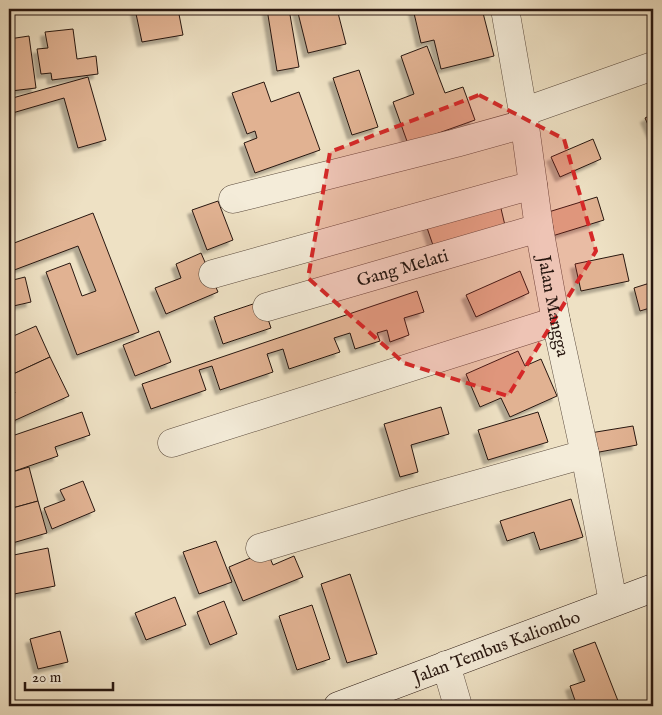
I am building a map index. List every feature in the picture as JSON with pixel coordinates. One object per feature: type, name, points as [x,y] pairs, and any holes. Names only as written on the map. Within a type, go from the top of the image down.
[{"type":"street","name":"Jalan Mangga","points":[[505,9],[539,228],[613,602]]},
{"type":"street","points":[[233,198],[456,143],[653,66]]},
{"type":"street","points":[[213,274],[533,185]]},
{"type":"street","name":"Gang Melati","points":[[267,307],[539,228]]},
{"type":"street","points":[[172,443],[556,321]]},
{"type":"street","points":[[260,548],[585,454]]},
{"type":"street","name":"Jalan Tembus Kaliombo","points":[[338,706],[653,588]]},
{"type":"street","points":[[446,665],[458,706]]},
{"type":"highlighted area","points":[[479,95],[564,139],[596,251],[508,396],[404,363],[308,278],[330,152]]},
{"type":"building","points":[[135,9],[178,9],[183,35],[142,42]]},
{"type":"building","points":[[267,9],[289,9],[299,67],[277,71]]},
{"type":"building","points":[[297,9],[337,9],[346,44],[308,53]]},
{"type":"building","points":[[413,9],[482,9],[494,56],[441,69],[434,40],[421,43]]},
{"type":"building","points":[[73,29],[77,59],[96,56],[98,74],[52,80],[51,73],[41,74],[37,49],[48,48],[45,32]]},
{"type":"building","points":[[29,36],[36,88],[11,91],[9,82],[9,39]]},
{"type":"building","points":[[427,46],[445,93],[463,87],[475,120],[408,144],[393,102],[414,94],[401,56]]},
{"type":"building","points":[[359,70],[378,127],[352,135],[333,78]]},
{"type":"building","points":[[88,77],[106,140],[78,148],[64,98],[9,114],[9,99]]},
{"type":"building","points":[[264,82],[271,102],[299,92],[320,150],[255,173],[244,143],[257,138],[255,131],[247,134],[232,93]]},
{"type":"building","points":[[653,114],[653,136],[645,118]]},
{"type":"building","points":[[593,139],[601,159],[560,177],[551,157]]},
{"type":"building","points":[[597,197],[604,220],[549,237],[542,214]]},
{"type":"building","points":[[499,200],[507,234],[436,254],[424,219]]},
{"type":"building","points":[[218,201],[233,240],[207,250],[192,210]]},
{"type":"building","points":[[93,213],[139,332],[77,355],[46,272],[70,263],[82,296],[96,291],[78,246],[9,272],[9,245]]},
{"type":"building","points":[[201,253],[218,292],[166,314],[155,288],[181,278],[176,264]]},
{"type":"building","points":[[623,254],[629,281],[581,291],[575,264]]},
{"type":"building","points":[[520,271],[529,293],[476,317],[466,295]]},
{"type":"building","points":[[25,277],[31,302],[9,307],[9,281]]},
{"type":"building","points":[[653,282],[653,307],[640,311],[634,288]]},
{"type":"building","points":[[417,291],[424,312],[404,318],[409,335],[390,342],[387,330],[377,333],[380,341],[355,349],[350,333],[334,338],[340,352],[289,369],[283,349],[267,354],[273,372],[220,390],[212,366],[199,370],[206,390],[151,409],[142,384]]},
{"type":"building","points":[[262,301],[271,328],[223,344],[214,317]]},
{"type":"building","points":[[36,326],[50,357],[9,376],[9,338]]},
{"type":"building","points":[[159,331],[171,362],[135,376],[123,345]]},
{"type":"building","points":[[518,351],[525,366],[541,359],[557,396],[510,417],[501,398],[480,407],[466,374]]},
{"type":"building","points":[[50,357],[69,396],[9,423],[9,395],[15,393],[9,376]]},
{"type":"building","points":[[441,407],[449,434],[411,445],[418,472],[400,477],[384,424]]},
{"type":"building","points":[[82,412],[90,435],[55,447],[58,456],[9,473],[9,437]]},
{"type":"building","points":[[538,412],[548,442],[488,460],[478,430]]},
{"type":"building","points":[[633,426],[637,445],[594,453],[590,433]]},
{"type":"building","points":[[29,467],[38,501],[9,509],[9,473]]},
{"type":"building","points":[[83,481],[95,511],[52,529],[44,508],[65,500],[60,490]]},
{"type":"building","points":[[571,499],[583,537],[540,550],[534,532],[507,541],[500,521]]},
{"type":"building","points":[[38,501],[47,533],[9,544],[9,509]]},
{"type":"building","points":[[216,541],[232,582],[199,594],[183,552]]},
{"type":"building","points":[[48,548],[55,586],[9,595],[9,556]]},
{"type":"building","points":[[267,551],[273,565],[294,556],[303,577],[243,601],[229,567]]},
{"type":"building","points":[[350,574],[377,654],[347,663],[321,584]]},
{"type":"building","points":[[175,597],[186,625],[146,640],[135,613]]},
{"type":"building","points":[[224,601],[237,634],[210,645],[197,612]]},
{"type":"building","points":[[312,605],[330,659],[297,670],[279,616]]},
{"type":"building","points":[[60,631],[68,662],[38,669],[30,639]]},
{"type":"building","points":[[595,642],[620,706],[577,706],[570,686],[585,681],[573,650]]}]
